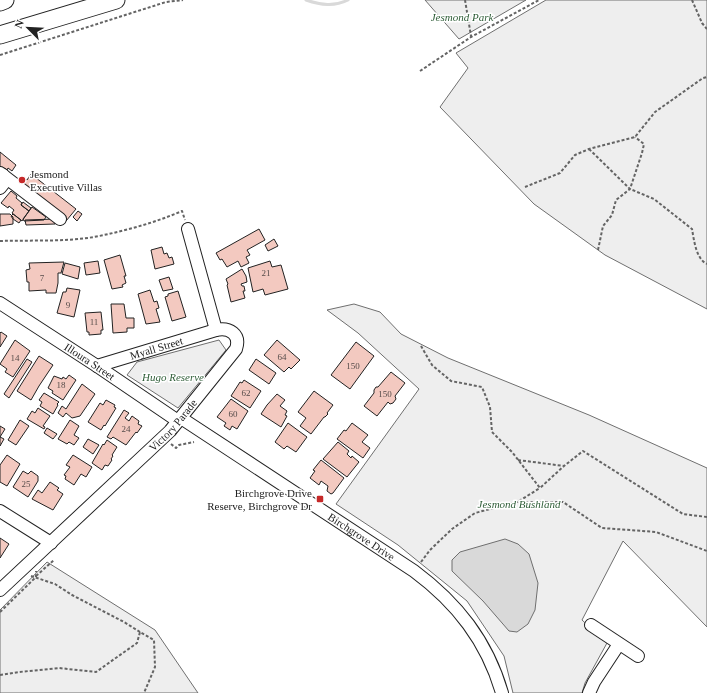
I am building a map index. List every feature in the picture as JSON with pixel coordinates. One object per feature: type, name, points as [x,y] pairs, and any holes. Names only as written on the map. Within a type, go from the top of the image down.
[{"type":"highway","points":[[0,2],[5,0]]},
{"type":"highway","points":[[0,35],[116,0]]},
{"type":"street","points":[[0,188],[4,183],[2,174]]},
{"type":"street","points":[[2,174],[60,219]]},
{"type":"street","points":[[188,229],[216,330]]},
{"type":"street","name":"Illoura Street","points":[[0,303],[180,420]]},
{"type":"street","name":"Victory Parade","points":[[0,590],[180,420],[236,349],[237,340],[232,332],[225,329],[216,330]]},
{"type":"street","name":"Myall Street","points":[[97,366],[216,330]]},
{"type":"street","name":"Birchgrove Drive","points":[[180,420],[414,571],[441,592],[462,615],[472,629],[490,659],[502,693]]},
{"type":"street","points":[[0,511],[51,543]]},
{"type":"street","points":[[591,625],[638,656]]},
{"type":"street","points":[[589,693],[594,682],[619,644]]},
{"type":"path","points":[[0,55],[166,2],[183,0]]},
{"type":"path","points":[[465,0],[471,37]]},
{"type":"path","points":[[420,71],[471,37],[539,0]]},
{"type":"path","points":[[692,0],[702,23],[707,29]]},
{"type":"path","points":[[525,187],[560,173],[575,155],[589,149],[635,137],[655,112],[703,78],[707,77]]},
{"type":"path","points":[[598,250],[603,226],[612,215],[616,200],[630,188],[642,153],[644,144],[635,137]]},
{"type":"path","points":[[589,149],[630,188],[654,199],[692,229],[695,248],[707,264]]},
{"type":"path","points":[[0,241],[57,240],[93,237],[132,229],[161,220],[182,211]]},
{"type":"path","points":[[421,346],[432,364],[452,381],[482,387],[490,407],[492,432],[512,452],[540,488]]},
{"type":"path","points":[[171,444],[176,448],[179,445],[194,442]]},
{"type":"path","points":[[517,502],[540,488],[583,451],[683,514],[707,517]]},
{"type":"path","points":[[518,460],[564,466]]},
{"type":"path","points":[[414,571],[430,550],[452,529],[475,513],[517,502],[563,502],[602,528],[656,532],[707,551]]},
{"type":"path","points":[[0,612],[54,560]]},
{"type":"path","points":[[36,570],[36,577]]},
{"type":"path","points":[[31,575],[55,584],[72,595],[124,622],[154,640],[155,667],[144,693]]},
{"type":"path","points":[[0,675],[59,668],[96,672],[137,642],[140,632]]},
{"type":"green space","name":"Jesmond Park","points":[[425,0],[526,0],[459,39]]},
{"type":"green space","points":[[546,0],[707,0],[707,309],[605,255],[534,204],[440,107],[468,68],[456,53]]},
{"type":"green space","name":"Jesmond Bushland","points":[[354,304],[380,312],[401,334],[448,358],[589,415],[707,468],[707,627],[623,541],[582,620],[607,643],[585,683],[582,693],[513,693],[504,656],[467,601],[398,545],[336,504],[419,389],[358,333],[327,310]]},
{"type":"green space","name":"Hugo Reserve","points":[[219,340],[226,350],[178,408],[127,375],[137,362]]},
{"type":"green space","points":[[47,562],[155,630],[198,693],[0,693],[0,610]]},
{"type":"shaded area","points":[[505,539],[518,544],[529,554],[538,583],[535,610],[528,624],[517,632],[509,631],[483,601],[452,571],[452,560],[460,552]]},
{"type":"building","points":[[0,152],[16,165],[12,171],[8,168],[7,170],[4,168],[0,170]]},
{"type":"building","points":[[31,174],[76,209],[66,221],[23,188],[20,183],[24,178],[27,180]]},
{"type":"building","points":[[11,191],[22,203],[21,205],[29,211],[22,221],[12,213],[14,210],[1,203]]},
{"type":"building","points":[[23,202],[31,208],[29,211],[21,205]]},
{"type":"building","points":[[32,207],[46,217],[44,220],[24,221],[23,219]]},
{"type":"building","points":[[78,211],[82,214],[77,221],[73,217]]},
{"type":"building","points":[[0,214],[10,214],[13,217],[13,224],[0,226]]},
{"type":"building","points":[[13,214],[21,220],[19,223],[11,216]]},
{"type":"building","points":[[55,219],[55,224],[26,225],[25,220]]},
{"type":"building","points":[[259,229],[265,240],[247,250],[250,255],[246,257],[249,263],[241,267],[238,261],[227,267],[222,259],[220,260],[216,253]]},
{"type":"building","points":[[274,239],[278,246],[268,251],[265,245]]},
{"type":"building","points":[[162,247],[164,254],[167,253],[169,258],[172,257],[174,264],[155,269],[151,250]]},
{"type":"building","points":[[120,255],[126,276],[124,276],[126,283],[122,285],[123,287],[112,289],[104,260]]},
{"type":"building","points":[[98,261],[100,273],[86,275],[84,263]]},
{"type":"building","points":[[270,261],[272,267],[281,265],[288,289],[265,295],[263,289],[253,292],[248,268]]},
{"type":"building","points":[[64,262],[61,273],[58,273],[56,293],[46,293],[46,290],[29,291],[29,282],[27,282],[26,270],[30,269],[29,263]]},
{"type":"building","points":[[65,263],[80,267],[78,279],[62,274]]},
{"type":"building","points":[[242,269],[246,276],[247,282],[241,284],[244,286],[245,291],[243,291],[245,298],[231,302],[226,279]]},
{"type":"building","points":[[169,277],[173,289],[163,291],[159,280]]},
{"type":"building","points":[[67,288],[80,290],[74,317],[57,313],[63,292],[66,292]]},
{"type":"building","points":[[150,290],[154,302],[157,301],[159,308],[156,309],[160,322],[146,324],[138,294]]},
{"type":"building","points":[[178,291],[186,317],[172,321],[165,297],[168,296],[168,294]]},
{"type":"building","points":[[111,304],[124,304],[126,318],[134,318],[134,328],[127,328],[127,332],[113,333]]},
{"type":"building","points":[[101,312],[103,330],[101,330],[101,334],[89,335],[89,332],[87,332],[85,313]]},
{"type":"building","points":[[1,332],[7,336],[0,347],[0,333]]},
{"type":"building","points":[[15,340],[30,351],[13,377],[5,372],[7,369],[0,364]]},
{"type":"building","points":[[277,340],[300,360],[291,369],[289,367],[284,372],[264,355]]},
{"type":"building","points":[[356,342],[374,356],[350,389],[331,375]]},
{"type":"building","points":[[39,356],[53,365],[31,400],[17,391]]},
{"type":"building","points":[[27,359],[32,362],[9,398],[4,394]]},
{"type":"building","points":[[256,359],[276,373],[269,384],[249,370]]},
{"type":"building","points":[[391,372],[405,383],[395,396],[396,399],[393,403],[390,404],[388,402],[377,416],[364,406],[374,393],[376,387],[378,387]]},
{"type":"building","points":[[69,375],[76,380],[63,400],[52,393],[53,391],[48,388],[54,376],[62,379],[63,377],[66,379]]},
{"type":"building","points":[[244,380],[261,391],[250,408],[231,396],[240,382],[242,383]]},
{"type":"building","points":[[82,384],[95,394],[80,416],[72,418],[66,413],[63,417],[58,413],[62,406],[66,409]]},
{"type":"building","points":[[314,391],[333,405],[327,413],[328,414],[311,434],[300,426],[306,418],[298,412]]},
{"type":"building","points":[[44,393],[59,402],[53,414],[40,406],[42,402],[39,400]]},
{"type":"building","points":[[277,394],[285,400],[280,406],[287,411],[285,415],[287,416],[281,427],[261,414]]},
{"type":"building","points":[[231,399],[248,411],[237,429],[232,426],[230,430],[224,426],[226,423],[217,417]]},
{"type":"building","points":[[106,400],[115,405],[114,407],[116,408],[101,430],[88,422],[100,403],[103,405]]},
{"type":"building","points":[[38,408],[50,416],[43,426],[45,427],[44,429],[27,419],[32,411],[35,413]]},
{"type":"building","points":[[124,410],[129,413],[125,418],[129,421],[132,416],[139,421],[138,424],[142,426],[126,445],[113,437],[111,439],[107,437]]},
{"type":"building","points":[[20,420],[29,426],[16,445],[8,440]]},
{"type":"building","points":[[70,420],[79,426],[74,435],[79,438],[74,445],[69,442],[67,444],[58,439]]},
{"type":"building","points":[[288,423],[307,437],[296,452],[287,446],[284,449],[275,442]]},
{"type":"building","points":[[352,423],[368,435],[362,442],[370,448],[363,458],[337,439]]},
{"type":"building","points":[[0,426],[5,429],[0,437]]},
{"type":"building","points":[[47,428],[57,434],[53,439],[44,433]]},
{"type":"building","points":[[0,437],[4,439],[0,446]]},
{"type":"building","points":[[88,439],[99,445],[93,454],[83,447]]},
{"type":"building","points":[[107,440],[117,447],[112,455],[112,460],[108,466],[105,465],[102,470],[92,463]]},
{"type":"building","points":[[338,442],[349,451],[347,454],[351,458],[352,456],[359,462],[347,477],[323,459]]},
{"type":"building","points":[[7,455],[20,464],[7,486],[0,482],[0,465]]},
{"type":"building","points":[[73,455],[92,467],[86,477],[81,474],[74,485],[65,479],[66,476],[64,475],[70,467],[66,465]]},
{"type":"building","points":[[321,460],[344,478],[331,494],[327,491],[328,486],[321,481],[319,485],[310,478],[315,471],[313,470]]},
{"type":"building","points":[[23,471],[28,474],[31,471],[38,476],[38,481],[28,497],[13,487]]},
{"type":"building","points":[[50,482],[59,488],[57,490],[63,494],[53,510],[32,499],[38,490],[42,493]]},
{"type":"building","points":[[0,538],[9,544],[0,558]]},
{"type":"waterway","points":[[306,0],[327,4],[338,4],[348,0]]},
{"type":"place","name":"Jesmond Executive Villas","points":[[22,180]]},
{"type":"place","name":"Birchgrove Drive Reserve, Birchgrove Dr","points":[[320,499]]}]
